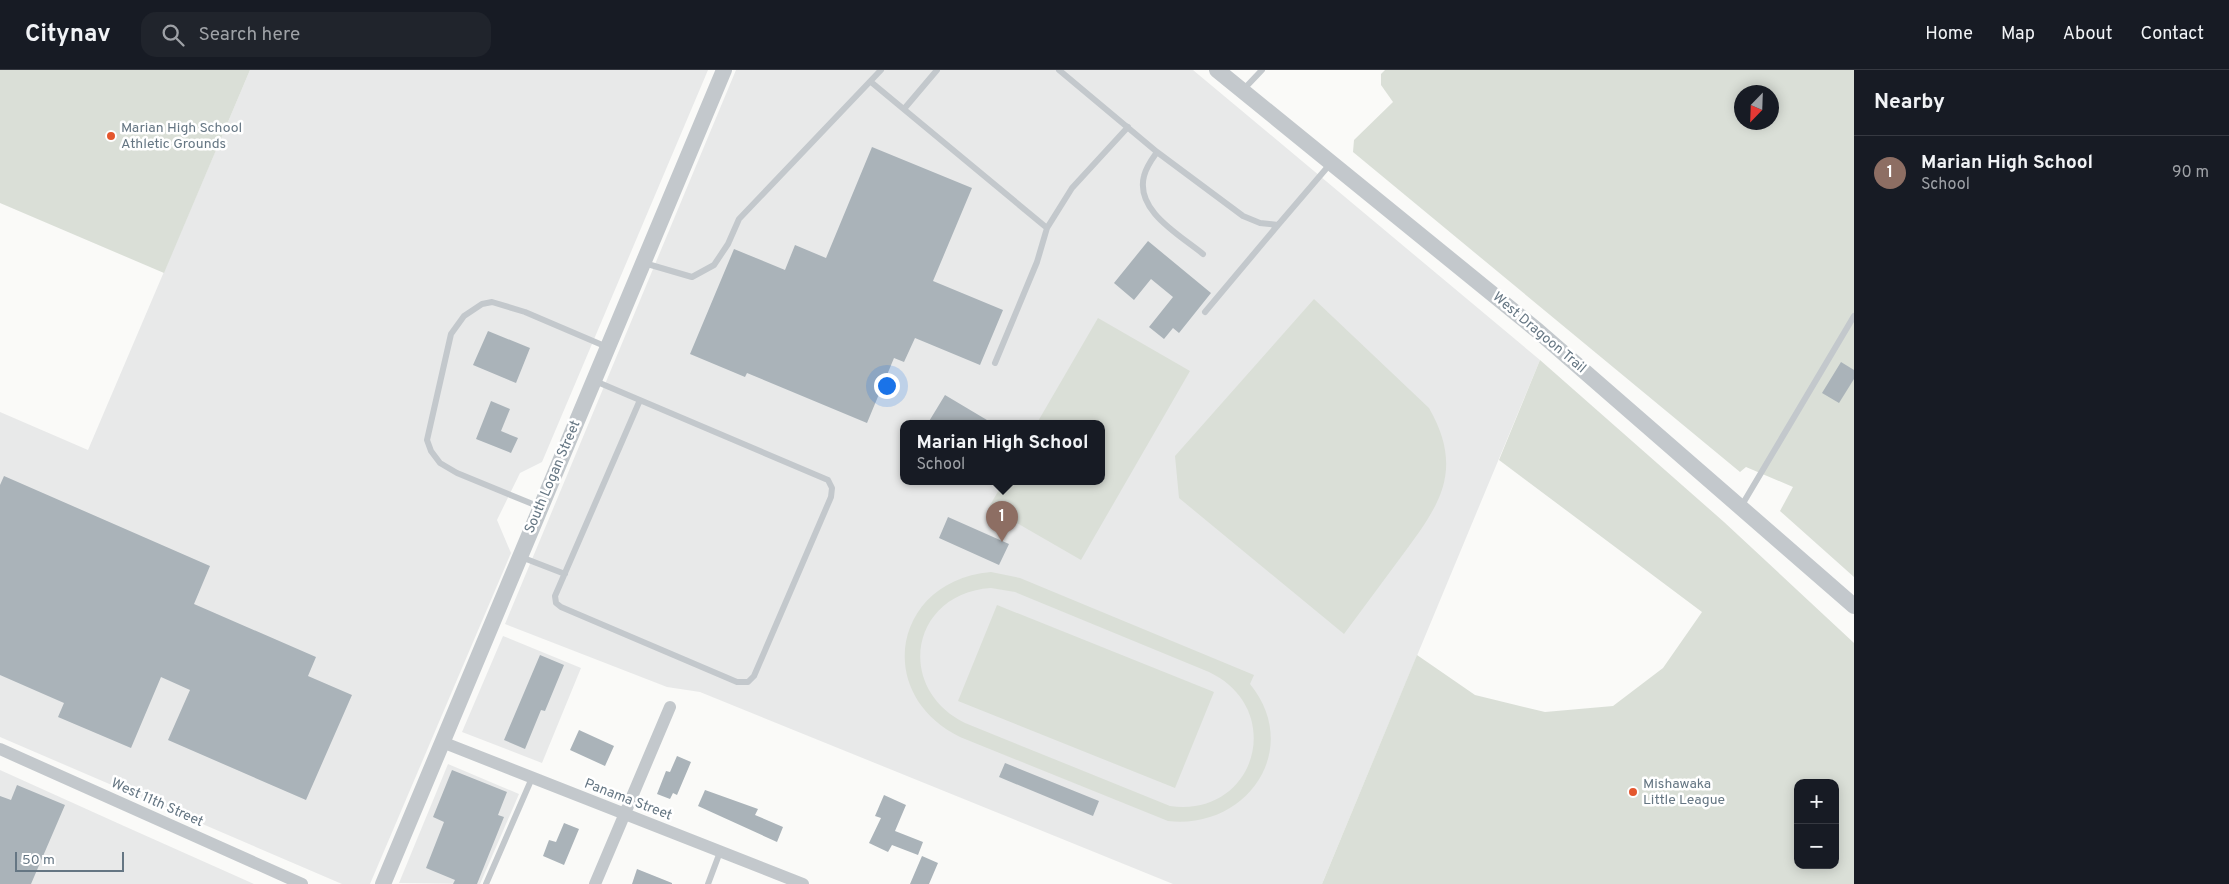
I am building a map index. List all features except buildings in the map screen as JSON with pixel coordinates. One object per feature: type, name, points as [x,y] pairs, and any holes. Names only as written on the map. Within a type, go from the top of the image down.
[{"type":"street","name":"South Logan Street","points":[[383,884],[724,70]]},
{"type":"street","name":"West Dragoon Trail","points":[[1217,70],[1538,331],[1854,606]]},
{"type":"street","points":[[595,884],[670,707]]},
{"type":"street","name":"Panama Street","points":[[442,742],[803,884]]},
{"type":"street","name":"West 11th Street","points":[[0,750],[302,884]]},
{"type":"lane","points":[[643,263],[692,277],[714,265],[728,244],[739,219],[881,70]]},
{"type":"lane","points":[[904,109],[938,70]]},
{"type":"lane","points":[[1059,70],[1157,152],[1243,216],[1260,223],[1278,225]]},
{"type":"lane","points":[[1242,91],[1262,70]]},
{"type":"lane","points":[[871,82],[1047,228]]},
{"type":"lane","points":[[995,363],[1038,262],[1047,228],[1072,188],[1128,127]]},
{"type":"lane","points":[[1157,152],[1144,175],[1142,187],[1145,199],[1151,211],[1204,254]]},
{"type":"lane","points":[[1205,312],[1331,163]]},
{"type":"lane","points":[[541,507],[457,473],[440,464],[431,451],[427,440],[451,334],[464,316],[482,304],[492,302],[525,312],[608,348]]},
{"type":"lane","points":[[1741,507],[1854,316]]},
{"type":"lane","points":[[594,381],[640,400],[828,480],[832,488],[831,497],[754,676],[748,682],[737,682],[561,607],[556,603],[555,596],[564,574],[640,400]]},
{"type":"lane","points":[[520,557],[564,574]]},
{"type":"lane","points":[[486,884],[532,778]]},
{"type":"lane","points":[[708,884],[720,852]]},
{"type":"shaded area","name":"Marian High School Athletic Grounds","points":[[0,70],[250,70],[164,273],[0,203]]},
{"type":"shaded area","points":[[250,70],[708,70],[542,462],[520,473],[497,520],[511,553],[370,884],[342,884],[0,737],[0,412],[88,450]]},
{"type":"shaded area","points":[[736,70],[1193,70],[1540,360],[1322,884],[1173,884],[700,692],[667,687],[505,624]]},
{"type":"shaded area","points":[[1385,70],[1854,70],[1854,577],[1780,511],[1793,487],[1746,467],[1740,472],[1353,152],[1354,140],[1393,102],[1381,85],[1381,74]]},
{"type":"shaded area","points":[[1314,299],[1429,408],[1440,430],[1445,451],[1446,469],[1443,487],[1436,504],[1415,539],[1344,634],[1179,498],[1175,456]]},
{"type":"shaded area","points":[[1098,318],[1190,371],[1081,560],[989,507],[1002,485],[1105,485],[1105,420],[1039,420]]},
{"type":"shaded area","points":[[1540,360],[1724,522],[1854,643],[1854,884],[1322,884],[1417,655],[1475,695],[1545,712],[1613,706],[1663,668],[1702,612],[1499,460]]},
{"type":"shaded area","points":[[991,572],[1020,578],[1254,675],[1250,684],[1265,709],[1271,734],[1268,758],[1258,780],[1243,799],[1222,813],[1196,820],[1168,821],[960,737],[932,718],[914,694],[906,668],[906,641],[915,616],[933,595],[958,580]],"holes":[[[991,588],[1015,592],[1209,672],[1233,689],[1248,710],[1254,734],[1251,757],[1241,779],[1223,795],[1200,805],[1170,806],[965,723],[942,707],[928,688],[921,666],[921,644],[929,624],[943,606],[964,594]]]},
{"type":"shaded area","points":[[997,605],[1214,692],[1175,788],[958,701]]},
{"type":"shaded area","points":[[503,636],[581,668],[542,763],[462,732]]},
{"type":"shaded area","points":[[448,764],[519,794],[480,884],[399,883]]},
{"type":"shaded area","points":[[0,770],[124,826],[254,884],[0,884]]},
{"type":"place","name":"Marian High School Athletic Grounds","points":[[111,136]]},
{"type":"place","name":"Marian High School","points":[[1002,542]]},
{"type":"place","name":"Mishawaka Little League","points":[[1633,792]]}]
